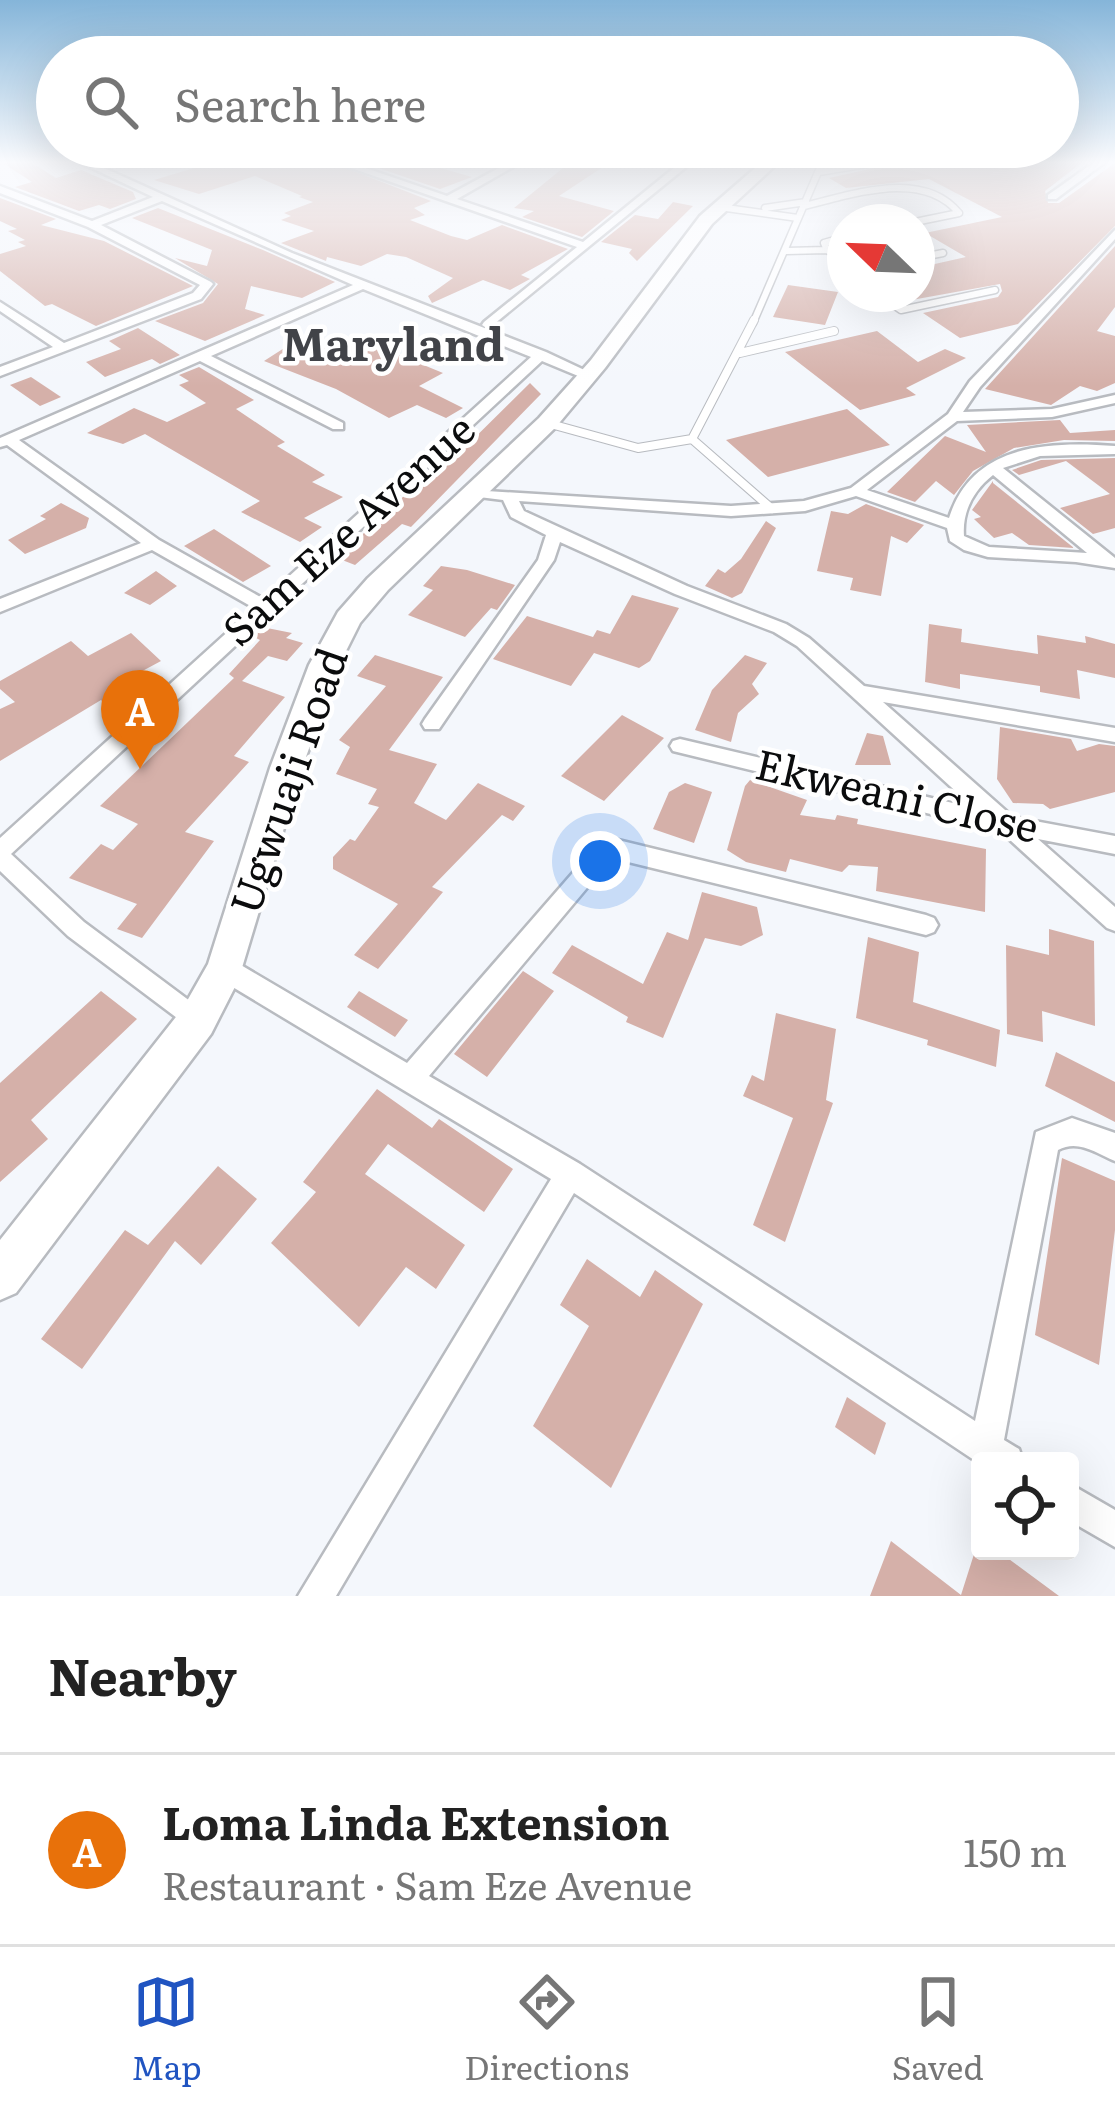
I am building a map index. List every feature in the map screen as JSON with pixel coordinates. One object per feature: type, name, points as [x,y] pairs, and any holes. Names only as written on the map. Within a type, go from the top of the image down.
[{"type":"main road","name":"Ugwuaji Road","points":[[0,1277],[197,1021],[225,969],[286,768],[334,641],[378,584],[548,423],[696,237]]},
{"type":"street","points":[[0,372],[197,296],[207,284],[116,237]]},
{"type":"street","points":[[257,237],[593,369]]},
{"type":"street","points":[[261,237],[363,285],[541,355],[593,369]]},
{"type":"street","points":[[559,237],[585,246]]},
{"type":"street","points":[[488,325],[595,237]]},
{"type":"street","points":[[476,493],[731,511],[805,506],[856,490],[953,417],[975,384],[1111,237]]},
{"type":"street","points":[[4,441],[363,285]]},
{"type":"street","points":[[0,306],[62,347]]},
{"type":"street","name":"Sam Eze Avenue","points":[[0,854],[541,355]]},
{"type":"street","points":[[203,357],[338,426]]},
{"type":"street","points":[[953,417],[1052,413],[1115,399]]},
{"type":"street","points":[[4,441],[153,544],[265,607]]},
{"type":"street","points":[[1110,561],[975,549],[956,538],[955,525],[958,502],[991,466],[1038,453],[1115,450]]},
{"type":"street","points":[[991,466],[1110,561]]},
{"type":"street","points":[[856,490],[955,525]]},
{"type":"street","points":[[510,497],[518,514],[555,533],[780,628],[862,692],[1115,921]]},
{"type":"street","points":[[432,724],[546,560],[555,533]]},
{"type":"street","points":[[0,606],[153,544]]},
{"type":"street","points":[[862,692],[1115,735]]},
{"type":"street","name":"Ekweani Close","points":[[680,746],[1007,824],[1115,844]]},
{"type":"street","points":[[412,1077],[606,850],[618,849],[926,925]]},
{"type":"street","points":[[0,854],[76,929],[197,1021]]},
{"type":"street","points":[[225,969],[570,1174],[994,1452]]},
{"type":"street","points":[[997,1452],[1046,1142],[1060,1131],[1076,1130],[1115,1147]]},
{"type":"street","points":[[316,1596],[570,1174]]},
{"type":"street","points":[[1079,1507],[1115,1530]]},
{"type":"lane","points":[[548,423],[629,448],[662,448],[692,439],[740,353],[791,237]]},
{"type":"lane","points":[[786,251],[827,250],[827,242]]},
{"type":"lane","points":[[935,255],[944,253]]},
{"type":"lane","points":[[935,303],[995,290]]},
{"type":"lane","points":[[740,353],[834,332]]},
{"type":"lane","points":[[692,439],[772,508]]},
{"type":"building","points":[[20,237],[104,241],[193,286],[96,326],[52,304],[45,306],[0,271],[0,254],[26,246],[18,242],[25,240]]},
{"type":"building","points":[[181,237],[232,237],[335,282],[302,298],[251,286],[245,309],[265,315],[205,341],[155,321],[203,303],[218,284],[175,258],[207,266],[212,250]]},
{"type":"building","points":[[296,237],[536,237],[568,249],[521,275],[530,279],[510,290],[483,280],[432,303],[428,296],[453,278],[406,257],[387,254],[361,266],[327,257],[326,261],[281,243]]},
{"type":"building","points":[[607,237],[661,237],[637,261],[629,253],[632,249],[601,242]]},
{"type":"building","points":[[935,237],[1104,237],[1018,324],[960,338],[923,313],[998,297],[1000,284],[935,296],[935,264],[966,257]]},
{"type":"building","points":[[1115,246],[1115,307],[1097,331],[1115,336],[1115,383],[1097,391],[1080,386],[1051,405],[985,389]]},
{"type":"building","points":[[788,285],[827,290],[830,312],[825,325],[773,317]]},
{"type":"building","points":[[138,328],[180,355],[160,364],[152,359],[105,377],[86,362],[121,349],[109,341]]},
{"type":"building","points":[[877,331],[918,362],[945,349],[966,358],[906,388],[916,395],[860,410],[785,352]]},
{"type":"building","points":[[336,337],[392,352],[443,373],[419,386],[463,408],[446,418],[417,405],[389,418],[336,389],[264,361],[292,343],[314,351]]},
{"type":"building","points":[[199,367],[254,400],[236,409],[285,442],[277,446],[325,475],[312,482],[343,497],[304,518],[322,527],[300,542],[241,512],[260,501],[145,434],[123,444],[87,433],[134,408],[167,422],[206,403],[179,385],[189,381],[179,375]]},
{"type":"building","points":[[31,377],[61,397],[40,406],[10,385]]},
{"type":"building","points":[[530,383],[541,394],[411,527],[402,524],[355,565],[337,558],[419,482],[441,471]]},
{"type":"building","points":[[847,409],[890,445],[768,477],[726,440]]},
{"type":"building","points":[[1060,420],[1070,433],[1115,430],[1115,441],[1064,440],[1014,448],[973,471],[954,495],[936,481],[915,502],[887,492],[945,436],[986,452],[967,425]]},
{"type":"building","points":[[1115,458],[1115,528],[1093,534],[1060,508],[1110,494],[1066,461],[1019,475],[1012,470],[1041,460]]},
{"type":"building","points":[[993,481],[1074,548],[1029,545],[1012,533],[994,538],[974,519],[981,517],[972,510]]},
{"type":"building","points":[[61,503],[89,518],[86,528],[25,554],[8,540],[46,519],[40,516]]},
{"type":"building","points":[[866,504],[924,525],[907,543],[891,536],[881,596],[850,590],[853,578],[817,571],[831,511],[848,514]]},
{"type":"building","points":[[766,521],[776,528],[742,593],[732,598],[705,586],[718,569],[725,573],[741,559]]},
{"type":"building","points":[[214,529],[271,566],[243,582],[184,546]]},
{"type":"building","points":[[441,566],[515,585],[497,610],[491,608],[465,637],[408,615],[433,590],[423,586]]},
{"type":"building","points":[[156,571],[177,586],[150,605],[124,593]]},
{"type":"building","points":[[632,595],[679,608],[650,661],[639,668],[594,653],[571,686],[493,659],[527,616],[593,637],[597,630],[610,634]]},
{"type":"building","points":[[929,624],[962,629],[961,642],[1038,654],[1037,635],[1086,643],[1085,636],[1115,644],[1115,678],[1077,670],[1080,699],[1040,692],[1040,686],[960,674],[960,689],[925,682]]},
{"type":"building","points":[[262,627],[292,633],[286,638],[303,643],[287,661],[268,656],[242,681],[285,697],[234,756],[249,762],[185,832],[214,841],[142,938],[117,929],[137,904],[69,878],[101,844],[113,850],[138,824],[100,806],[234,678],[229,674],[260,640],[252,636]]},
{"type":"building","points":[[131,633],[161,661],[122,682],[138,700],[113,713],[101,700],[0,761],[0,709],[15,702],[0,689],[0,681],[71,641],[88,656]]},
{"type":"building","points":[[375,655],[443,677],[389,750],[437,764],[414,803],[446,820],[478,783],[525,806],[513,821],[502,815],[432,887],[443,892],[378,969],[354,955],[398,904],[333,869],[333,857],[350,839],[355,841],[379,807],[368,804],[377,789],[336,774],[350,747],[339,740],[386,686],[357,676]]},
{"type":"building","points":[[745,655],[767,663],[752,684],[759,694],[738,713],[731,742],[695,730],[712,690]]},
{"type":"building","points":[[622,715],[664,738],[604,801],[561,776]]},
{"type":"building","points":[[1000,727],[1071,739],[1077,751],[1099,744],[1115,746],[1115,792],[1050,809],[1043,804],[1013,803],[997,779]]},
{"type":"building","points":[[867,733],[883,736],[891,765],[855,765]]},
{"type":"building","points":[[750,780],[807,800],[800,815],[835,820],[837,815],[858,819],[857,824],[986,849],[985,912],[876,891],[878,867],[849,865],[842,872],[790,859],[786,872],[746,862],[727,850]]},
{"type":"building","points":[[685,783],[712,792],[694,843],[653,829],[669,792]]},
{"type":"building","points":[[702,892],[757,907],[763,935],[741,946],[705,938],[663,1038],[626,1022],[628,1017],[552,973],[572,945],[643,984],[667,932],[688,940]]},
{"type":"building","points":[[1049,929],[1094,941],[1095,1026],[1042,1011],[1043,1042],[1007,1034],[1006,945],[1049,955]]},
{"type":"building","points":[[868,937],[919,952],[913,1002],[1000,1030],[996,1067],[856,1018]]},
{"type":"building","points":[[523,971],[554,991],[487,1077],[454,1054]]},
{"type":"building","points":[[101,991],[137,1019],[31,1120],[48,1139],[0,1182],[0,1083]]},
{"type":"building","points":[[359,991],[408,1020],[395,1037],[347,1007]]},
{"type":"building","points":[[776,1013],[836,1029],[826,1100],[833,1103],[785,1242],[753,1225],[793,1118],[743,1096],[752,1075],[764,1081]]},
{"type":"building","points":[[1056,1052],[1115,1082],[1115,1122],[1045,1086]]},
{"type":"building","points":[[377,1089],[432,1128],[439,1119],[513,1169],[484,1212],[388,1144],[365,1174],[465,1245],[436,1289],[406,1267],[359,1327],[271,1243],[316,1192],[303,1182]]},
{"type":"building","points":[[1062,1158],[1115,1181],[1115,1230],[1099,1365],[1035,1335]]},
{"type":"building","points":[[218,1166],[257,1199],[201,1265],[175,1241],[82,1369],[41,1339],[125,1230],[148,1245]]},
{"type":"building","points":[[587,1259],[640,1297],[655,1270],[703,1304],[611,1488],[533,1426],[589,1326],[560,1305]]},
{"type":"building","points":[[847,1397],[886,1423],[875,1455],[835,1427]]},
{"type":"building","points":[[891,1541],[961,1595],[972,1560],[1010,1560],[1059,1596],[870,1596]]},
{"type":"place","name":"Loma Linda Extension","points":[[140,769]]},
{"type":"district","name":"Maryland","points":[[393,345]]}]
